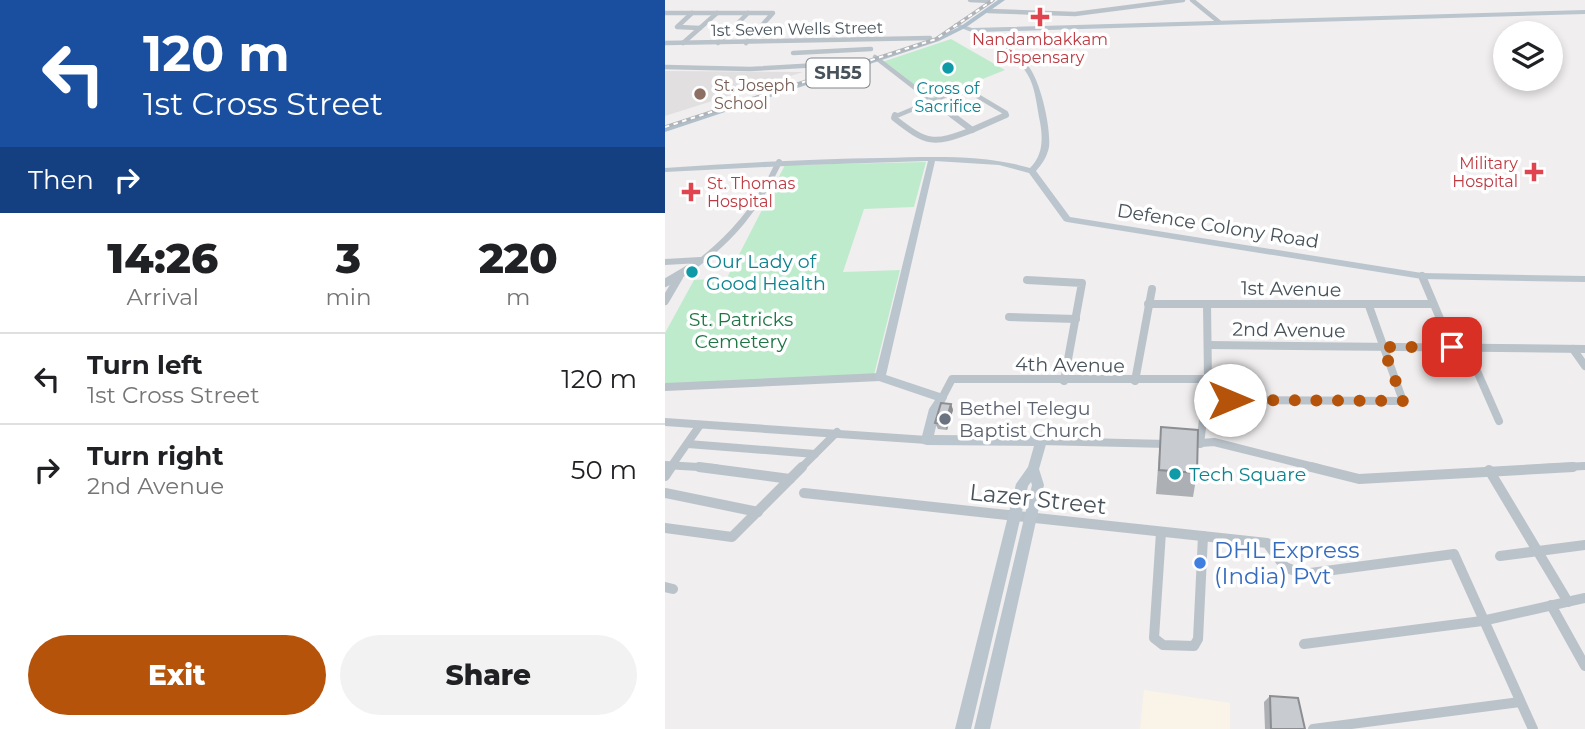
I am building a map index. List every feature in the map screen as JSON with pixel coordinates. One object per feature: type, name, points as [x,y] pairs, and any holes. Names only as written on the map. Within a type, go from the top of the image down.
[{"type":"main road","name":"SH55","points":[[665,129],[930,38],[988,11],[1002,0]]},
{"type":"main road","name":"SH55","points":[[665,123],[873,56],[937,40],[992,1]]},
{"type":"main road","points":[[972,30],[1585,12]]},
{"type":"main road","points":[[665,170],[931,150],[1032,170],[1042,160],[1046,143],[1033,80],[1016,58],[972,30],[959,26]]},
{"type":"main road","points":[[931,150],[880,377],[942,398],[935,409],[927,440],[1041,441],[1033,469],[1022,484],[963,729]]},
{"type":"main road","name":"Defence Colony Road","points":[[1032,170],[1067,219],[1422,276],[1585,279]]},
{"type":"main road","points":[[982,729],[1038,485],[1033,469]]},
{"type":"street","points":[[969,0],[992,1]]},
{"type":"street","points":[[1102,0],[1105,12]]},
{"type":"street","points":[[988,11],[1075,14],[1183,0]]},
{"type":"street","points":[[1192,0],[1219,22]]},
{"type":"street","points":[[665,13],[773,14],[746,43]]},
{"type":"street","points":[[692,13],[677,27],[700,28]]},
{"type":"street","points":[[683,43],[717,13]]},
{"type":"street","points":[[717,43],[748,13]]},
{"type":"street","name":"1st Seven Wells Street","points":[[665,43],[930,38]]},
{"type":"street","points":[[873,56],[874,40]]},
{"type":"street","points":[[793,53],[873,56],[972,130]]},
{"type":"street","points":[[665,67],[750,69],[854,64]]},
{"type":"street","points":[[969,89],[1006,113],[972,130],[931,150],[894,118],[932,100],[969,89]]},
{"type":"street","points":[[665,283],[702,260],[749,216],[779,162]]},
{"type":"street","points":[[665,262],[702,260]]},
{"type":"street","points":[[665,301],[679,276]]},
{"type":"street","points":[[1422,276],[1452,347]]},
{"type":"street","points":[[1027,280],[1083,283],[1065,381]]},
{"type":"street","points":[[1135,381],[1151,289]]},
{"type":"street","name":"1st Avenue","points":[[1148,304],[1433,304]]},
{"type":"street","points":[[1200,444],[1208,379],[1206,304]]},
{"type":"street","points":[[1205,400],[1403,401],[1369,306]]},
{"type":"street","points":[[1009,317],[1076,319]]},
{"type":"street","name":"2nd Avenue","points":[[1209,345],[1585,349]]},
{"type":"street","points":[[1466,346],[1499,421]]},
{"type":"street","points":[[1573,349],[1585,366]]},
{"type":"street","points":[[665,387],[880,377]]},
{"type":"street","name":"4th Avenue","points":[[942,398],[952,379],[1208,379]]},
{"type":"street","points":[[665,422],[927,440]]},
{"type":"street","points":[[665,476],[669,466],[700,425]]},
{"type":"street","points":[[665,528],[731,537],[837,432]]},
{"type":"street","points":[[1041,441],[1215,442],[1359,479],[1585,466]]},
{"type":"street","points":[[688,444],[815,454]]},
{"type":"street","points":[[669,466],[790,479]]},
{"type":"street","points":[[1489,470],[1568,602]]},
{"type":"street","points":[[665,493],[758,512]]},
{"type":"street","name":"Lazer Street","points":[[804,493],[1267,543],[1285,567],[1303,574],[1454,554],[1482,621]]},
{"type":"street","points":[[1161,532],[1154,638],[1163,645],[1194,646],[1198,639],[1203,536]]},
{"type":"street","points":[[1500,556],[1585,545]]},
{"type":"street","points":[[1304,644],[1482,621],[1585,598]]},
{"type":"street","points":[[1551,605],[1585,666]]},
{"type":"street","points":[[1482,621],[1533,729]]},
{"type":"street","points":[[1313,729],[1520,702]]},
{"type":"shaded area","name":"St. Joseph School","points":[[665,71],[803,72],[665,116]]},
{"type":"shaded area","points":[[1144,690],[1230,703],[1230,729],[1140,729]]},
{"type":"green space","points":[[951,39],[1005,70],[933,99],[882,62]]},
{"type":"green space","name":"St. Patricks Cemetery","points":[[926,162],[914,207],[864,209],[843,272],[900,270],[874,375],[665,386],[665,333],[694,280],[727,278],[785,165]]},
{"type":"building","points":[[941,403],[951,404],[945,424],[935,423]]},
{"type":"building","points":[[1161,427],[1198,430],[1197,473],[1159,470]]},
{"type":"building","points":[[1270,696],[1298,698],[1305,729],[1271,729]]},
{"type":"railway","points":[[665,127],[936,39],[993,0]]},
{"type":"place","name":"Nandambakkam Dispensary","points":[[1040,17]]},
{"type":"place","name":"Cross of Sacrifice","points":[[948,68]]},
{"type":"place","name":"St. Joseph School","points":[[700,94]]},
{"type":"place","name":"Military Hospital","points":[[1534,172]]},
{"type":"place","name":"St. Thomas Hospital","points":[[691,192]]},
{"type":"place","name":"Our Lady of Good Health","points":[[692,272]]},
{"type":"place","name":"Bethel Telegu Baptist Church","points":[[945,419]]},
{"type":"place","name":"Tech Square","points":[[1175,474]]},
{"type":"place","name":"DHL Express (India) Pvt","points":[[1200,563]]},
{"type":"route","points":[[1230,400],[1403,401],[1383,347],[1452,347]]}]
